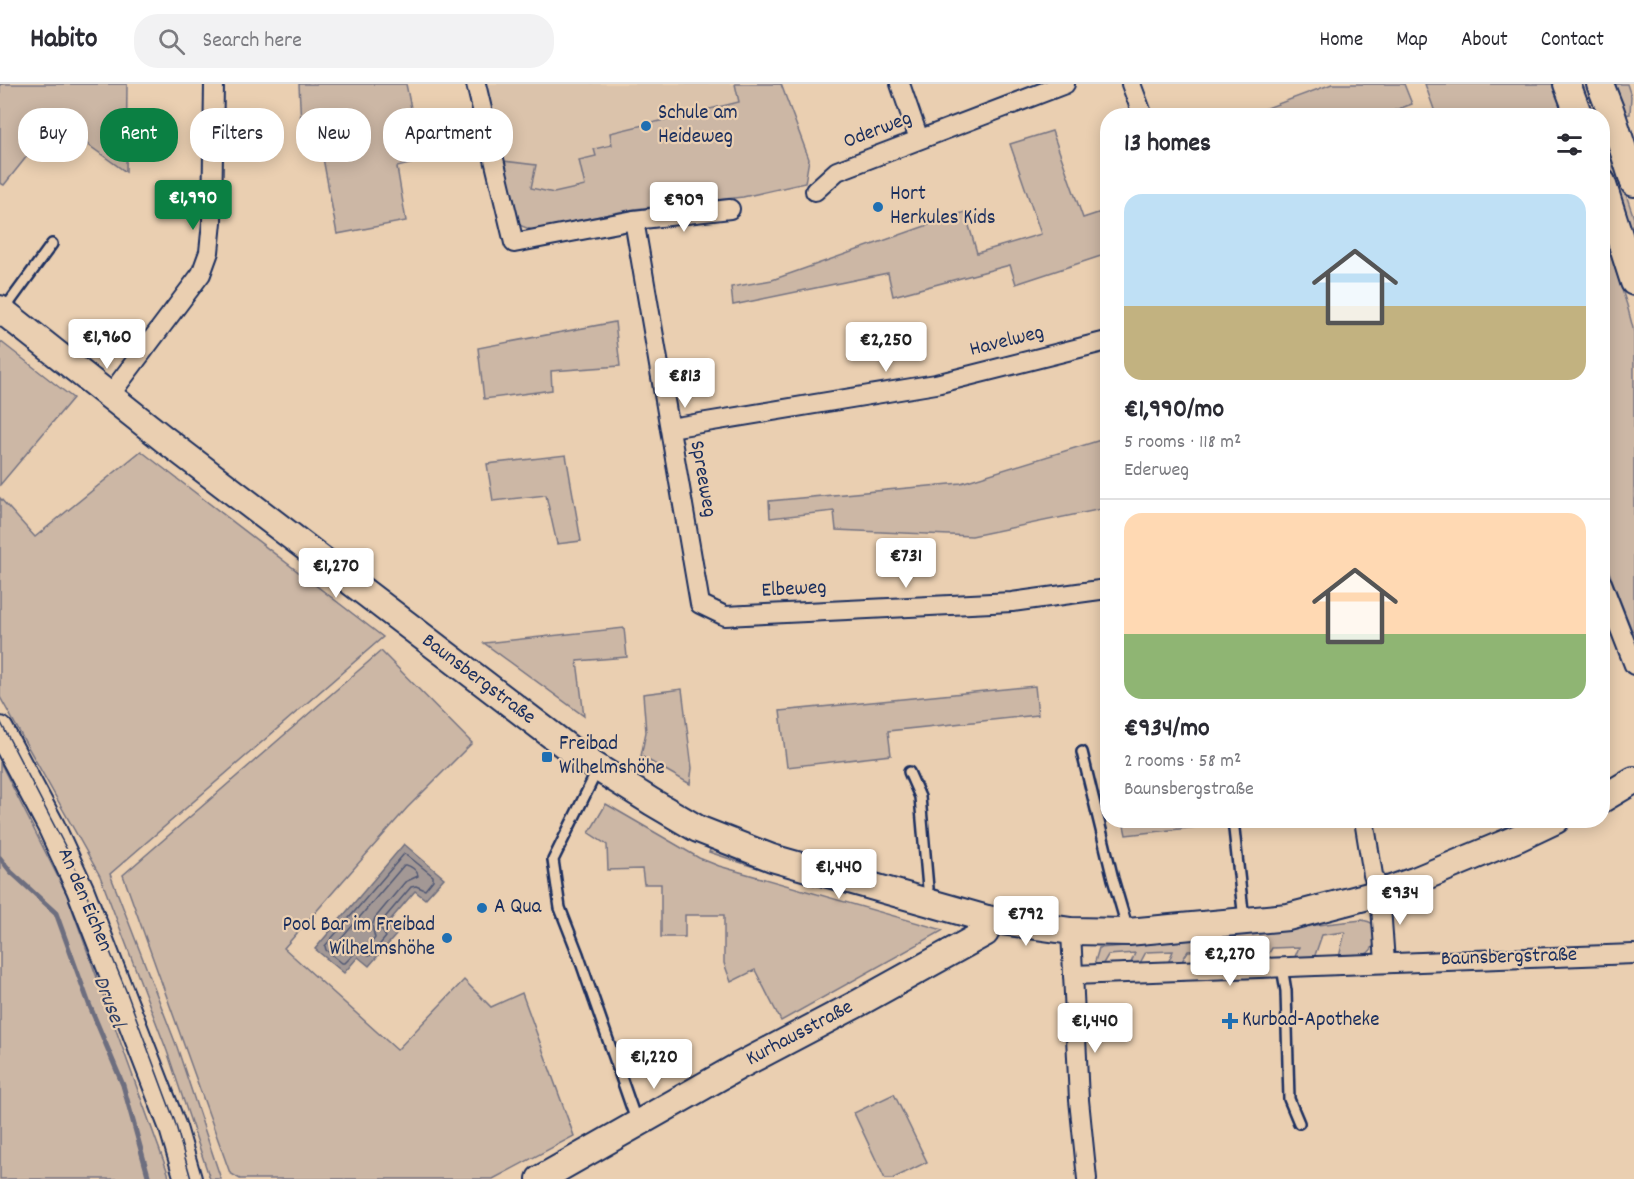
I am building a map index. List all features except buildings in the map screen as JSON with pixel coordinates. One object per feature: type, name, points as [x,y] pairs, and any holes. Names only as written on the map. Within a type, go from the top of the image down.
[{"type":"main road","points":[[1567,84],[1577,108]]},
{"type":"main road","points":[[1600,84],[1610,108]]},
{"type":"main road","points":[[1610,109],[1634,183]]},
{"type":"main road","points":[[1610,207],[1634,282]]},
{"type":"main road","name":"Baunsbergstraße","points":[[1,310],[164,439],[598,769],[698,829],[772,858],[987,919],[1071,931],[1128,932],[1288,917],[1380,893],[1414,881],[1539,828]]},
{"type":"main road","name":"An den Eichen","points":[[0,730],[51,825],[80,889],[173,1128],[189,1179]]},
{"type":"main road","points":[[1610,794],[1634,780]]},
{"type":"main road","points":[[1610,798],[1634,796]]},
{"type":"main road","name":"Kurhausstraße","points":[[540,1179],[740,1066],[985,933],[987,919]]},
{"type":"street","points":[[110,395],[201,274],[209,252],[212,222],[214,84]]},
{"type":"street","points":[[476,84],[514,243],[634,220],[730,209]]},
{"type":"street","points":[[900,84],[919,139]]},
{"type":"street","name":"Oderweg","points":[[815,191],[837,171],[1065,84]]},
{"type":"street","points":[[1131,84],[1140,108]]},
{"type":"street","name":"Spreeweg","points":[[634,220],[700,604]]},
{"type":"street","name":"Havelweg","points":[[670,428],[936,384],[1100,343]]},
{"type":"street","name":"Elbeweg","points":[[700,604],[725,616],[1012,602],[1100,590]]},
{"type":"street","points":[[1610,604],[1634,665]]},
{"type":"street","points":[[1365,828],[1373,875],[1380,893],[1385,962]]},
{"type":"street","points":[[1071,931],[1079,1100],[1087,1179]]},
{"type":"street","name":"Baunsbergstraße","points":[[1073,975],[1634,954]]},
{"type":"lane","points":[[1,310],[52,244]]},
{"type":"lane","points":[[1082,752],[1100,826]]},
{"type":"lane","points":[[598,769],[553,860],[560,908],[637,1124]]},
{"type":"lane","points":[[909,772],[920,797],[928,888],[925,902]]},
{"type":"lane","points":[[1101,828],[1128,932]]},
{"type":"lane","points":[[1234,828],[1244,922]]},
{"type":"lane","points":[[1282,967],[1286,991],[1290,1099],[1299,1123]]},
{"type":"shaded area","points":[[0,84],[127,84],[127,108],[100,108],[100,153],[88,145],[88,108],[18,108],[18,162],[22,162],[4,185],[0,183]]},
{"type":"shaded area","points":[[299,84],[406,84],[411,108],[383,108],[383,162],[418,162],[397,167],[406,221],[337,234],[324,162],[371,162],[371,108],[300,108]]},
{"type":"shaded area","name":"Schule am Heideweg","points":[[486,84],[781,84],[809,159],[805,183],[743,197],[634,209],[532,230],[508,183],[503,162],[513,162],[513,108],[491,108]]},
{"type":"shaded area","name":"Schule am Heideweg","points":[[735,84],[781,84],[809,159],[805,183],[743,197],[634,209],[532,230],[519,225],[503,162],[536,165],[531,188],[554,193],[585,186],[579,160],[596,156],[594,149],[612,145],[610,133],[739,102]]},
{"type":"shaded area","points":[[1332,84],[1404,84],[1412,104],[1401,108],[1267,108]]},
{"type":"shaded area","points":[[1425,84],[1553,84],[1562,108],[1434,108]]},
{"type":"shaded area","points":[[1615,84],[1627,84],[1631,96],[1630,114],[1624,115]]},
{"type":"shaded area","points":[[1052,131],[1083,218],[1100,212],[1100,256],[1016,284],[1010,265],[893,296],[888,273],[733,305],[731,287],[772,280],[965,212],[977,253],[1041,234],[1010,144]]},
{"type":"shaded area","points":[[1610,147],[1634,218],[1634,248],[1610,174]]},
{"type":"shaded area","points":[[112,162],[126,162],[126,172]]},
{"type":"shaded area","points":[[1610,253],[1634,332],[1634,636],[1610,574]]},
{"type":"shaded area","points":[[615,322],[620,366],[551,371],[552,390],[484,399],[478,348]]},
{"type":"shaded area","points":[[0,341],[73,398],[0,485]]},
{"type":"shaded area","points":[[1100,440],[1100,509],[972,536],[836,530],[834,511],[770,518],[769,501],[961,483]]},
{"type":"shaded area","points":[[141,451],[383,637],[110,874],[177,1047],[221,1179],[210,1179],[167,1051],[100,876],[0,697],[0,498],[35,537]]},
{"type":"shaded area","points":[[566,455],[581,541],[557,544],[546,495],[493,501],[487,464]]},
{"type":"shaded area","points":[[624,628],[627,657],[577,661],[584,716],[484,643]]},
{"type":"shaded area","points":[[381,651],[472,743],[407,808],[284,948],[397,1050],[464,980],[491,1007],[522,993],[574,1136],[493,1179],[240,1179],[230,1173],[123,875]]},
{"type":"shaded area","points":[[1035,686],[1038,715],[888,731],[891,755],[787,767],[780,711]]},
{"type":"shaded area","points":[[682,689],[692,768],[690,784],[641,756],[646,732],[643,694]]},
{"type":"shaded area","points":[[0,762],[67,895],[169,1179],[0,1179]]},
{"type":"shaded area","points":[[606,804],[699,858],[719,866],[943,930],[781,1021],[755,970],[731,982],[724,963],[724,915],[685,915],[685,937],[661,937],[661,884],[644,884],[642,869],[608,870],[607,845],[589,833]]},
{"type":"shaded area","points":[[1124,828],[1188,828],[1126,835]]},
{"type":"shaded area","points":[[712,846],[944,919],[944,921],[751,866],[709,852]]},
{"type":"shaded area","points":[[1362,920],[1374,926],[1376,935],[1374,945],[1368,953],[1361,956],[1339,957],[1345,932],[1322,935],[1314,958],[1294,959],[1299,947],[1272,948],[1265,960],[1253,960],[1257,948],[1230,950],[1224,961],[1210,961],[1215,950],[1188,951],[1181,963],[1168,963],[1173,951],[1146,952],[1139,965],[1130,965],[1135,953],[1108,955],[1101,967],[1094,965],[1099,948]]},
{"type":"shaded area","points":[[894,1094],[927,1162],[892,1179],[885,1179],[854,1113]]},
{"type":"water","points":[[404,844],[444,878],[425,899],[415,891],[386,925],[396,935],[369,966],[358,957],[344,973],[315,949]]},
{"type":"waterway","name":"Drusel","points":[[0,858],[11,872],[56,913],[89,1004],[123,1085],[149,1179]]},
{"type":"tram line","points":[[0,721],[66,848],[85,891],[127,993],[175,1122],[191,1179]]},
{"type":"place","name":"Schule am Heideweg","points":[[646,126]]},
{"type":"place","name":"Hort Herkules Kids","points":[[878,207]]},
{"type":"place","name":"Freibad Wilhelmshöhe","points":[[547,757]]},
{"type":"place","name":"A Qua","points":[[482,908]]},
{"type":"place","name":"Pool Bar im Freibad Wilhelmshöhe","points":[[447,938]]},
{"type":"place","name":"Kurbad-Apotheke","points":[[1230,1021]]}]
